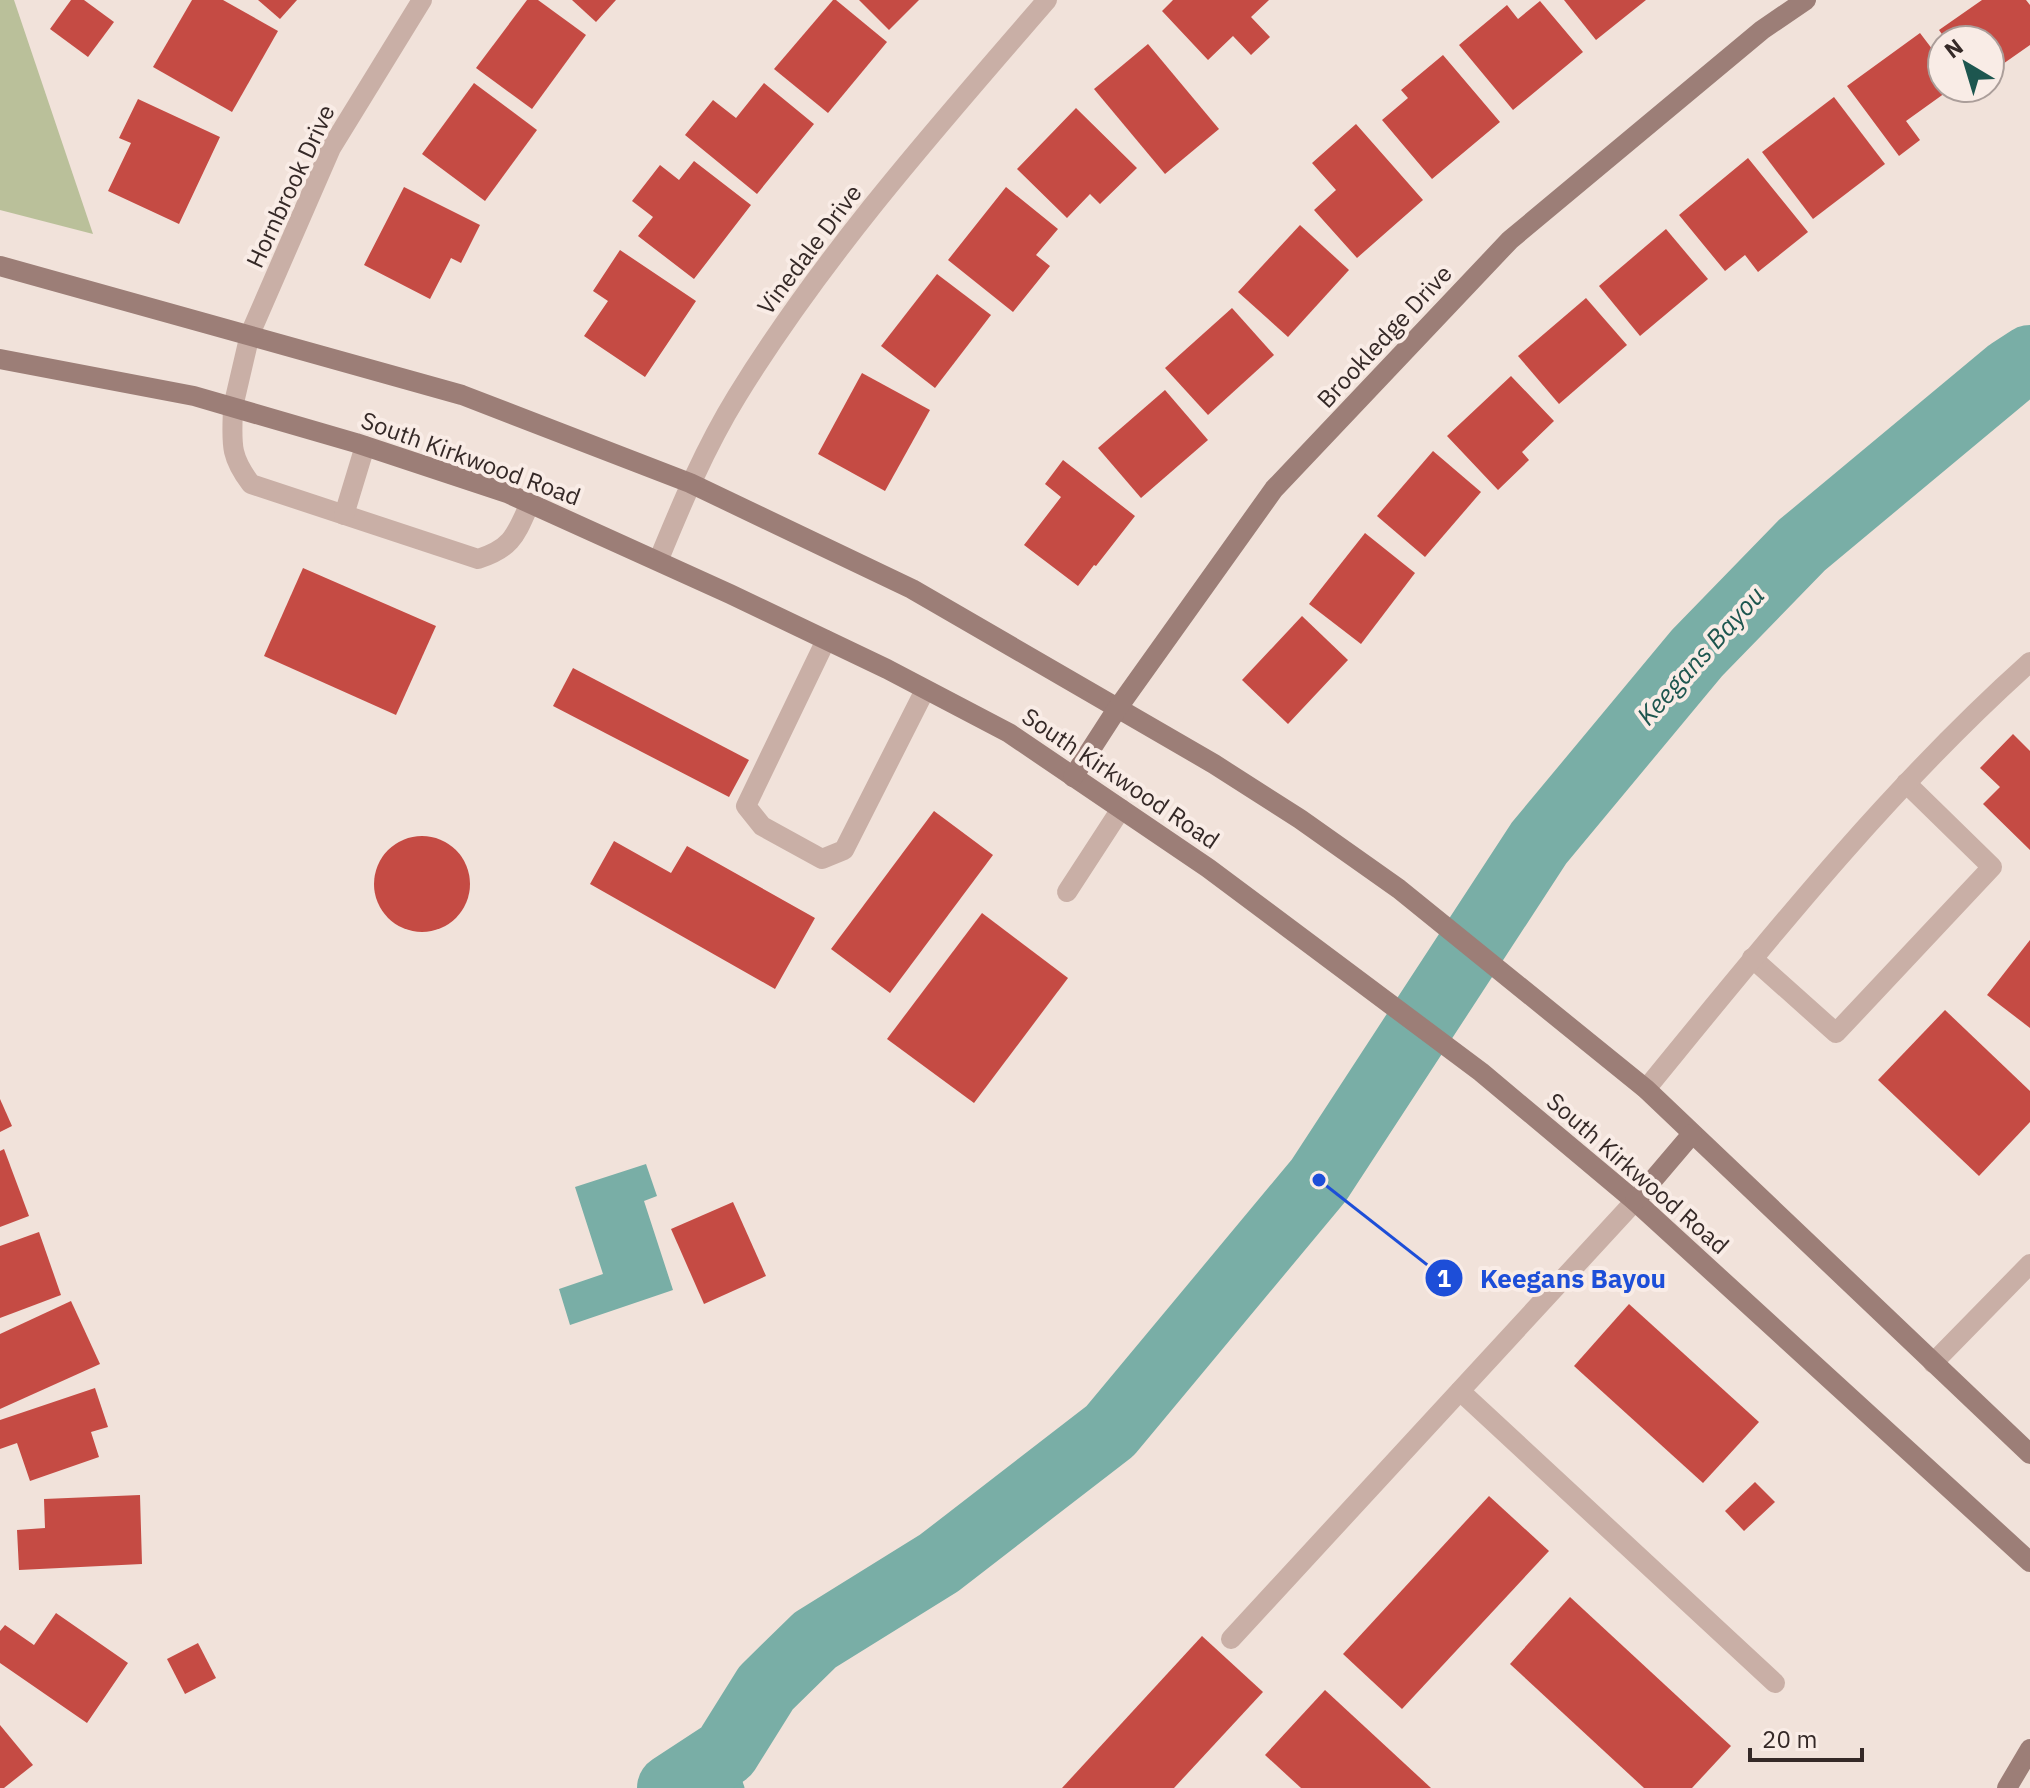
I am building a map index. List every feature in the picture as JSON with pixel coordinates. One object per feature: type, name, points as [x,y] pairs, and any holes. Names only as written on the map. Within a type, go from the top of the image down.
[{"type":"main road","name":"Brookledge Drive","points":[[1073,777],[1117,709],[1274,489],[1510,240],[1762,30],[1806,0]]},
{"type":"main road","name":"South Kirkwood Road","points":[[0,266],[462,395],[690,483],[912,589],[1226,772],[1300,819],[1399,889],[1646,1089],[2030,1454]]},
{"type":"main road","name":"South Kirkwood Road","points":[[0,359],[194,396],[365,446],[530,503],[659,559],[1009,733],[1208,868],[1481,1072],[1635,1201],[2030,1562]]},
{"type":"main road","points":[[1635,1201],[1692,1134]]},
{"type":"main road","points":[[2007,1788],[2030,1749]]},
{"type":"street","name":"Hornbrook Drive","points":[[422,0],[331,148],[250,334],[233,407],[232,444],[236,464],[251,484],[478,559],[495,553],[512,541],[530,503]]},
{"type":"street","name":"Vinedale Drive","points":[[659,559],[690,483],[737,397],[799,303],[919,148],[1047,0]]},
{"type":"street","points":[[344,515],[365,446]]},
{"type":"street","points":[[826,640],[746,806],[762,826],[822,859],[844,850],[925,690]]},
{"type":"street","points":[[1646,1089],[1752,958],[1906,783],[2030,662]]},
{"type":"street","points":[[1752,958],[1836,1033],[1992,867],[1906,783]]},
{"type":"street","points":[[1067,892],[1121,809]]},
{"type":"street","points":[[1231,1639],[1635,1201]]},
{"type":"street","points":[[1933,1363],[2030,1264]]},
{"type":"street","points":[[1460,1391],[1775,1683]]},
{"type":"green space","points":[[0,0],[14,0],[93,234],[0,210]]},
{"type":"water","points":[[646,1164],[657,1196],[644,1201],[673,1290],[570,1325],[559,1289],[603,1274],[575,1187]]},
{"type":"building","points":[[71,0],[84,0],[114,22],[88,57],[50,29]]},
{"type":"building","points":[[192,0],[223,0],[278,31],[232,112],[153,67]]},
{"type":"building","points":[[258,0],[297,0],[280,19]]},
{"type":"building","points":[[527,0],[538,0],[586,35],[532,109],[476,68]]},
{"type":"building","points":[[572,0],[616,0],[596,22]]},
{"type":"building","points":[[833,0],[887,42],[828,113],[774,69]]},
{"type":"building","points":[[859,0],[919,0],[889,30]]},
{"type":"building","points":[[1173,0],[1269,0],[1251,17],[1270,37],[1251,55],[1233,36],[1208,60],[1162,11]]},
{"type":"building","points":[[1564,0],[1646,0],[1596,40]]},
{"type":"building","points":[[1982,0],[2026,0],[2030,5],[2030,45],[2006,62],[2006,24],[1948,24]]},
{"type":"building","points":[[1540,1],[1583,52],[1513,110],[1459,45],[1507,5],[1518,19]]},
{"type":"building","points":[[1920,33],[1926,41],[1926,104],[1930,104],[1906,121],[1920,140],[1899,156],[1847,86]]},
{"type":"building","points":[[1148,44],[1219,129],[1165,174],[1094,89]]},
{"type":"building","points":[[1443,55],[1500,122],[1432,179],[1382,120],[1408,98],[1401,90]]},
{"type":"building","points":[[474,83],[537,130],[485,201],[422,154]]},
{"type":"building","points":[[764,83],[814,124],[757,194],[685,135],[713,100],[736,118]]},
{"type":"building","points":[[1834,97],[1885,164],[1813,219],[1762,152]]},
{"type":"building","points":[[138,99],[220,137],[179,224],[108,191],[131,143],[119,138]]},
{"type":"building","points":[[1076,108],[1137,168],[1100,204],[1090,194],[1067,218],[1017,169]]},
{"type":"building","points":[[1356,124],[1423,200],[1357,258],[1314,210],[1336,190],[1312,163]]},
{"type":"building","points":[[1748,158],[1808,232],[1758,272],[1745,255],[1725,271],[1679,215]]},
{"type":"building","points":[[694,161],[751,205],[694,279],[638,236],[653,217],[632,201],[660,165],[679,180]]},
{"type":"building","points":[[404,187],[480,225],[461,263],[451,258],[430,299],[364,265]]},
{"type":"building","points":[[1006,187],[1058,229],[1036,255],[1050,266],[1013,312],[948,260]]},
{"type":"building","points":[[1300,225],[1349,270],[1288,337],[1238,292]]},
{"type":"building","points":[[1666,229],[1708,279],[1640,336],[1599,286]]},
{"type":"building","points":[[620,250],[696,301],[645,377],[584,336],[608,301],[593,291]]},
{"type":"building","points":[[937,274],[991,315],[935,388],[881,346]]},
{"type":"building","points":[[1586,298],[1627,345],[1559,404],[1518,356]]},
{"type":"building","points":[[1232,308],[1274,355],[1208,415],[1165,368]]},
{"type":"building","points":[[862,373],[930,410],[885,491],[818,454]]},
{"type":"building","points":[[1511,376],[1554,421],[1522,452],[1529,460],[1498,490],[1447,436]]},
{"type":"building","points":[[1165,390],[1208,440],[1141,498],[1098,448]]},
{"type":"building","points":[[1433,451],[1481,492],[1425,557],[1377,516]]},
{"type":"building","points":[[1063,460],[1135,516],[1078,586],[1024,545],[1061,497],[1045,484]]},
{"type":"building","points":[[1365,533],[1415,573],[1361,644],[1309,604]]},
{"type":"building","points":[[303,568],[436,626],[396,715],[264,656]]},
{"type":"building","points":[[1302,616],[1348,660],[1288,724],[1242,680]]},
{"type":"building","points":[[573,668],[749,760],[729,797],[553,706]]},
{"type":"building","points":[[2013,734],[2030,751],[2030,850],[1983,804],[2000,787],[1980,768]]},
{"type":"building","points":[[934,811],[993,855],[890,993],[831,949]]},
{"type":"building","points":[[422,836],[440,840],[456,850],[466,866],[470,884],[466,902],[456,918],[440,928],[422,932],[404,928],[388,918],[378,902],[374,884],[378,866],[388,850],[404,840]]},
{"type":"building","points":[[614,841],[671,873],[687,846],[815,918],[775,989],[590,884]]},
{"type":"building","points":[[982,913],[1068,978],[974,1103],[887,1039]]},
{"type":"building","points":[[2030,940],[2030,1028],[1987,995]]},
{"type":"building","points":[[1945,1010],[2030,1091],[2030,1122],[1979,1176],[1878,1080]]},
{"type":"building","points":[[0,1099],[12,1126],[0,1132]]},
{"type":"building","points":[[4,1149],[29,1216],[0,1227],[0,1151]]},
{"type":"building","points":[[733,1202],[766,1276],[704,1304],[671,1229]]},
{"type":"building","points":[[39,1232],[61,1295],[0,1318],[0,1246]]},
{"type":"building","points":[[71,1301],[100,1364],[0,1409],[0,1334]]},
{"type":"building","points":[[1629,1304],[1759,1422],[1703,1483],[1574,1366]]},
{"type":"building","points":[[95,1388],[108,1427],[91,1432],[99,1457],[30,1481],[17,1443],[0,1449],[0,1420]]},
{"type":"building","points":[[1755,1482],[1775,1502],[1744,1531],[1725,1511]]},
{"type":"building","points":[[140,1495],[142,1564],[19,1570],[17,1530],[45,1528],[44,1499]]},
{"type":"building","points":[[1489,1496],[1549,1551],[1402,1709],[1343,1654]]},
{"type":"building","points":[[1570,1597],[1731,1746],[1692,1788],[1644,1788],[1510,1664]]},
{"type":"building","points":[[56,1613],[128,1663],[87,1723],[0,1663],[0,1631],[5,1625],[34,1645]]},
{"type":"building","points":[[1202,1636],[1263,1692],[1174,1788],[1062,1788]]},
{"type":"building","points":[[198,1643],[216,1678],[185,1694],[167,1659]]},
{"type":"building","points":[[1325,1690],[1431,1788],[1301,1788],[1265,1755]]},
{"type":"building","points":[[0,1725],[33,1765],[4,1788],[0,1788]]},
{"type":"waterway","name":"Keegans Bayou","points":[[671,1788],[726,1752],[766,1688],[815,1640],[939,1563],[1110,1431],[1319,1180],[1539,843],[1697,653],[1802,545],[2010,372],[2030,359]]},
{"type":"waterway","points":[[726,1752],[739,1788]]},
{"type":"place","name":"Keegans Bayou","points":[[1319,1180]]}]
